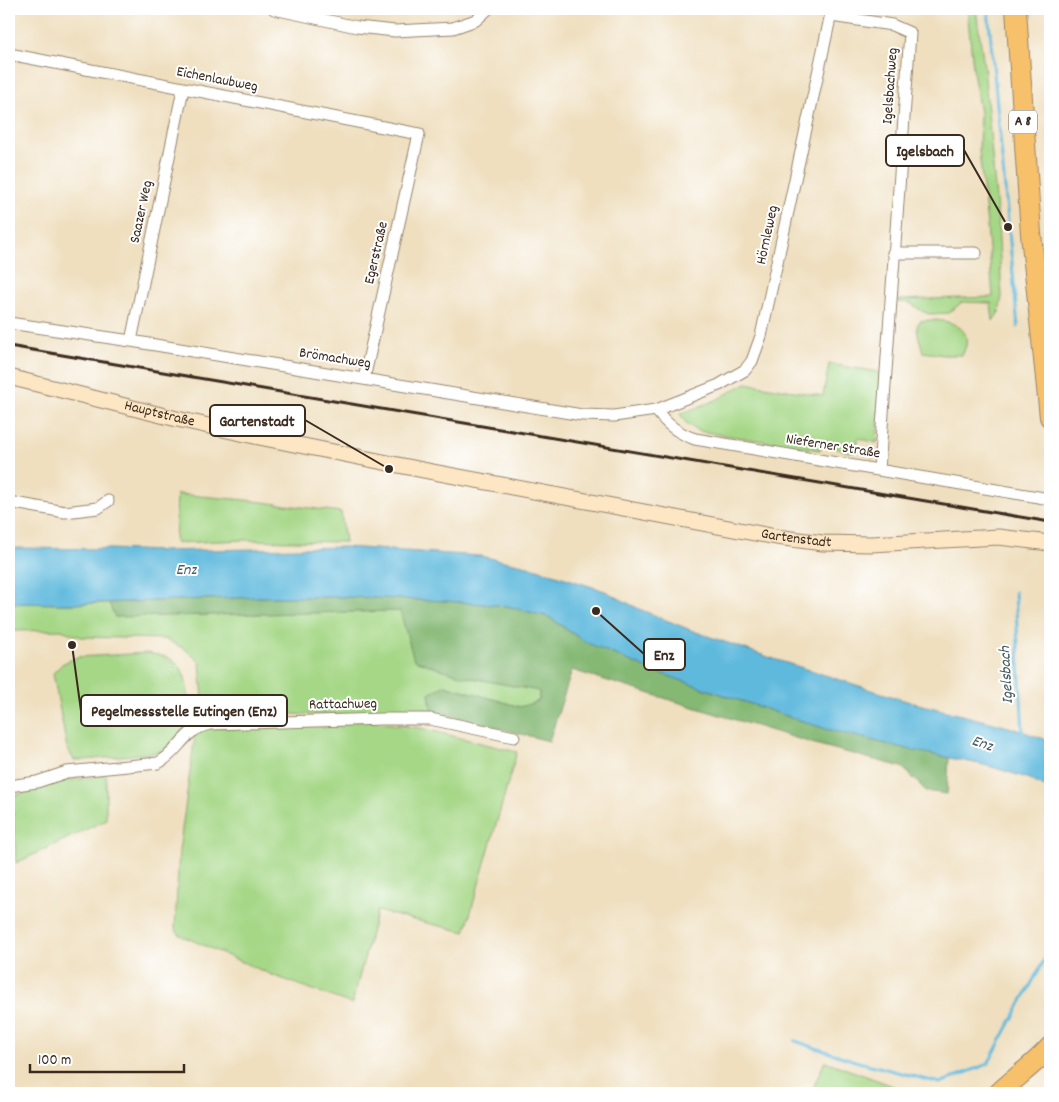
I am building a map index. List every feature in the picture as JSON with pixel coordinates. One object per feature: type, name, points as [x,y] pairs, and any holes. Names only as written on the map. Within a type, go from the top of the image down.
[{"type":"highway","name":"A 8","points":[[1016,9],[1031,234],[1050,417]]},
{"type":"highway","name":"A 8","points":[[1028,9],[1042,234],[1050,308]]},
{"type":"highway","points":[[999,1093],[1038,1060],[1050,1047]]},
{"type":"street","points":[[274,9],[357,27],[395,31],[453,28],[476,20],[488,9]]},
{"type":"street","name":"Igelsbachweg","points":[[832,13],[892,25],[910,34],[879,470]]},
{"type":"street","name":"Hörnleweg","points":[[656,410],[719,385],[745,370],[752,361],[761,336],[832,13]]},
{"type":"street","name":"Eichenlaubweg","points":[[9,54],[419,134]]},
{"type":"street","name":"Saazer Weg","points":[[131,341],[183,89]]},
{"type":"street","name":"Egerstraße","points":[[364,378],[419,134]]},
{"type":"street","points":[[893,252],[976,254]]},
{"type":"street","name":"Brömachweg","points":[[9,322],[364,378],[582,415],[614,416],[656,410]]},
{"type":"street","name":"Hauptstraße","points":[[9,377],[177,419],[428,471]]},
{"type":"street","name":"Nieferner Straße","points":[[656,410],[674,430],[695,439],[1050,499]]},
{"type":"street","name":"Gartenstadt","points":[[428,471],[736,530],[823,542],[891,544],[979,537],[1022,539],[1050,543]]},
{"type":"street","points":[[9,502],[65,512],[98,508],[108,501]]},
{"type":"street","name":"Rattachweg","points":[[9,786],[37,782],[67,772],[158,763],[168,758],[192,730],[210,724],[383,718],[430,719],[514,737]]},
{"type":"green space","points":[[967,9],[976,9],[984,67],[998,222],[1002,297],[999,312],[993,321],[991,303],[962,302],[949,313],[929,314],[910,303],[898,302],[898,300],[993,297],[979,151],[980,113]]},
{"type":"green space","points":[[931,320],[954,324],[964,332],[966,346],[962,355],[923,352],[917,326],[920,321]]},
{"type":"green space","points":[[829,364],[879,372],[881,379],[877,443],[858,438],[855,451],[849,452],[821,444],[820,450],[698,431],[687,424],[680,414],[716,400],[746,383],[823,396]]},
{"type":"green space","points":[[177,494],[246,500],[341,512],[345,542],[243,540],[175,543]]},
{"type":"green space","points":[[261,597],[352,597],[446,601],[507,606],[549,617],[585,642],[706,689],[826,729],[949,757],[947,794],[926,791],[902,767],[815,744],[572,670],[549,741],[432,711],[429,694],[445,685],[520,707],[539,701],[539,691],[462,676],[414,660],[400,611],[115,617],[109,603]]},
{"type":"green space","points":[[9,603],[109,603],[115,617],[400,611],[462,676],[539,691],[539,701],[520,707],[445,685],[429,694],[432,711],[323,715],[204,712],[200,662],[185,649],[165,639],[81,637],[61,630],[9,631]]},
{"type":"green space","points":[[149,653],[168,658],[182,670],[188,697],[187,725],[174,741],[160,752],[74,760],[67,748],[53,673],[62,664],[77,657]]},
{"type":"green space","points":[[363,720],[421,728],[517,752],[465,932],[377,911],[352,1004],[272,975],[180,935],[175,929],[179,851],[196,728]]},
{"type":"green space","points":[[106,775],[106,820],[16,863],[12,796],[58,782]]},
{"type":"green space","points":[[825,1061],[912,1093],[811,1093]]},
{"type":"water","points":[[345,547],[480,556],[528,566],[605,591],[639,609],[693,631],[774,659],[910,702],[1009,727],[1050,741],[1050,790],[1027,778],[989,766],[911,750],[826,729],[706,689],[648,669],[585,642],[549,617],[507,606],[352,597],[261,597],[67,604],[9,603],[9,548],[163,551]]},
{"type":"waterway","name":"Igelsbach","points":[[988,9],[1018,327]]},
{"type":"waterway","name":"Igelsbach","points":[[1015,592],[1023,734]]},
{"type":"waterway","points":[[795,1041],[855,1061],[940,1083],[988,1064],[1050,949]]},
{"type":"railway","points":[[9,346],[1050,522]]},
{"type":"place","name":"Igelsbach","points":[[1008,227]]},
{"type":"place","name":"Gartenstadt","points":[[389,469]]},
{"type":"place","name":"Enz","points":[[596,611]]},
{"type":"place","name":"Pegelmessstelle Eutingen (Enz)","points":[[72,645]]}]
